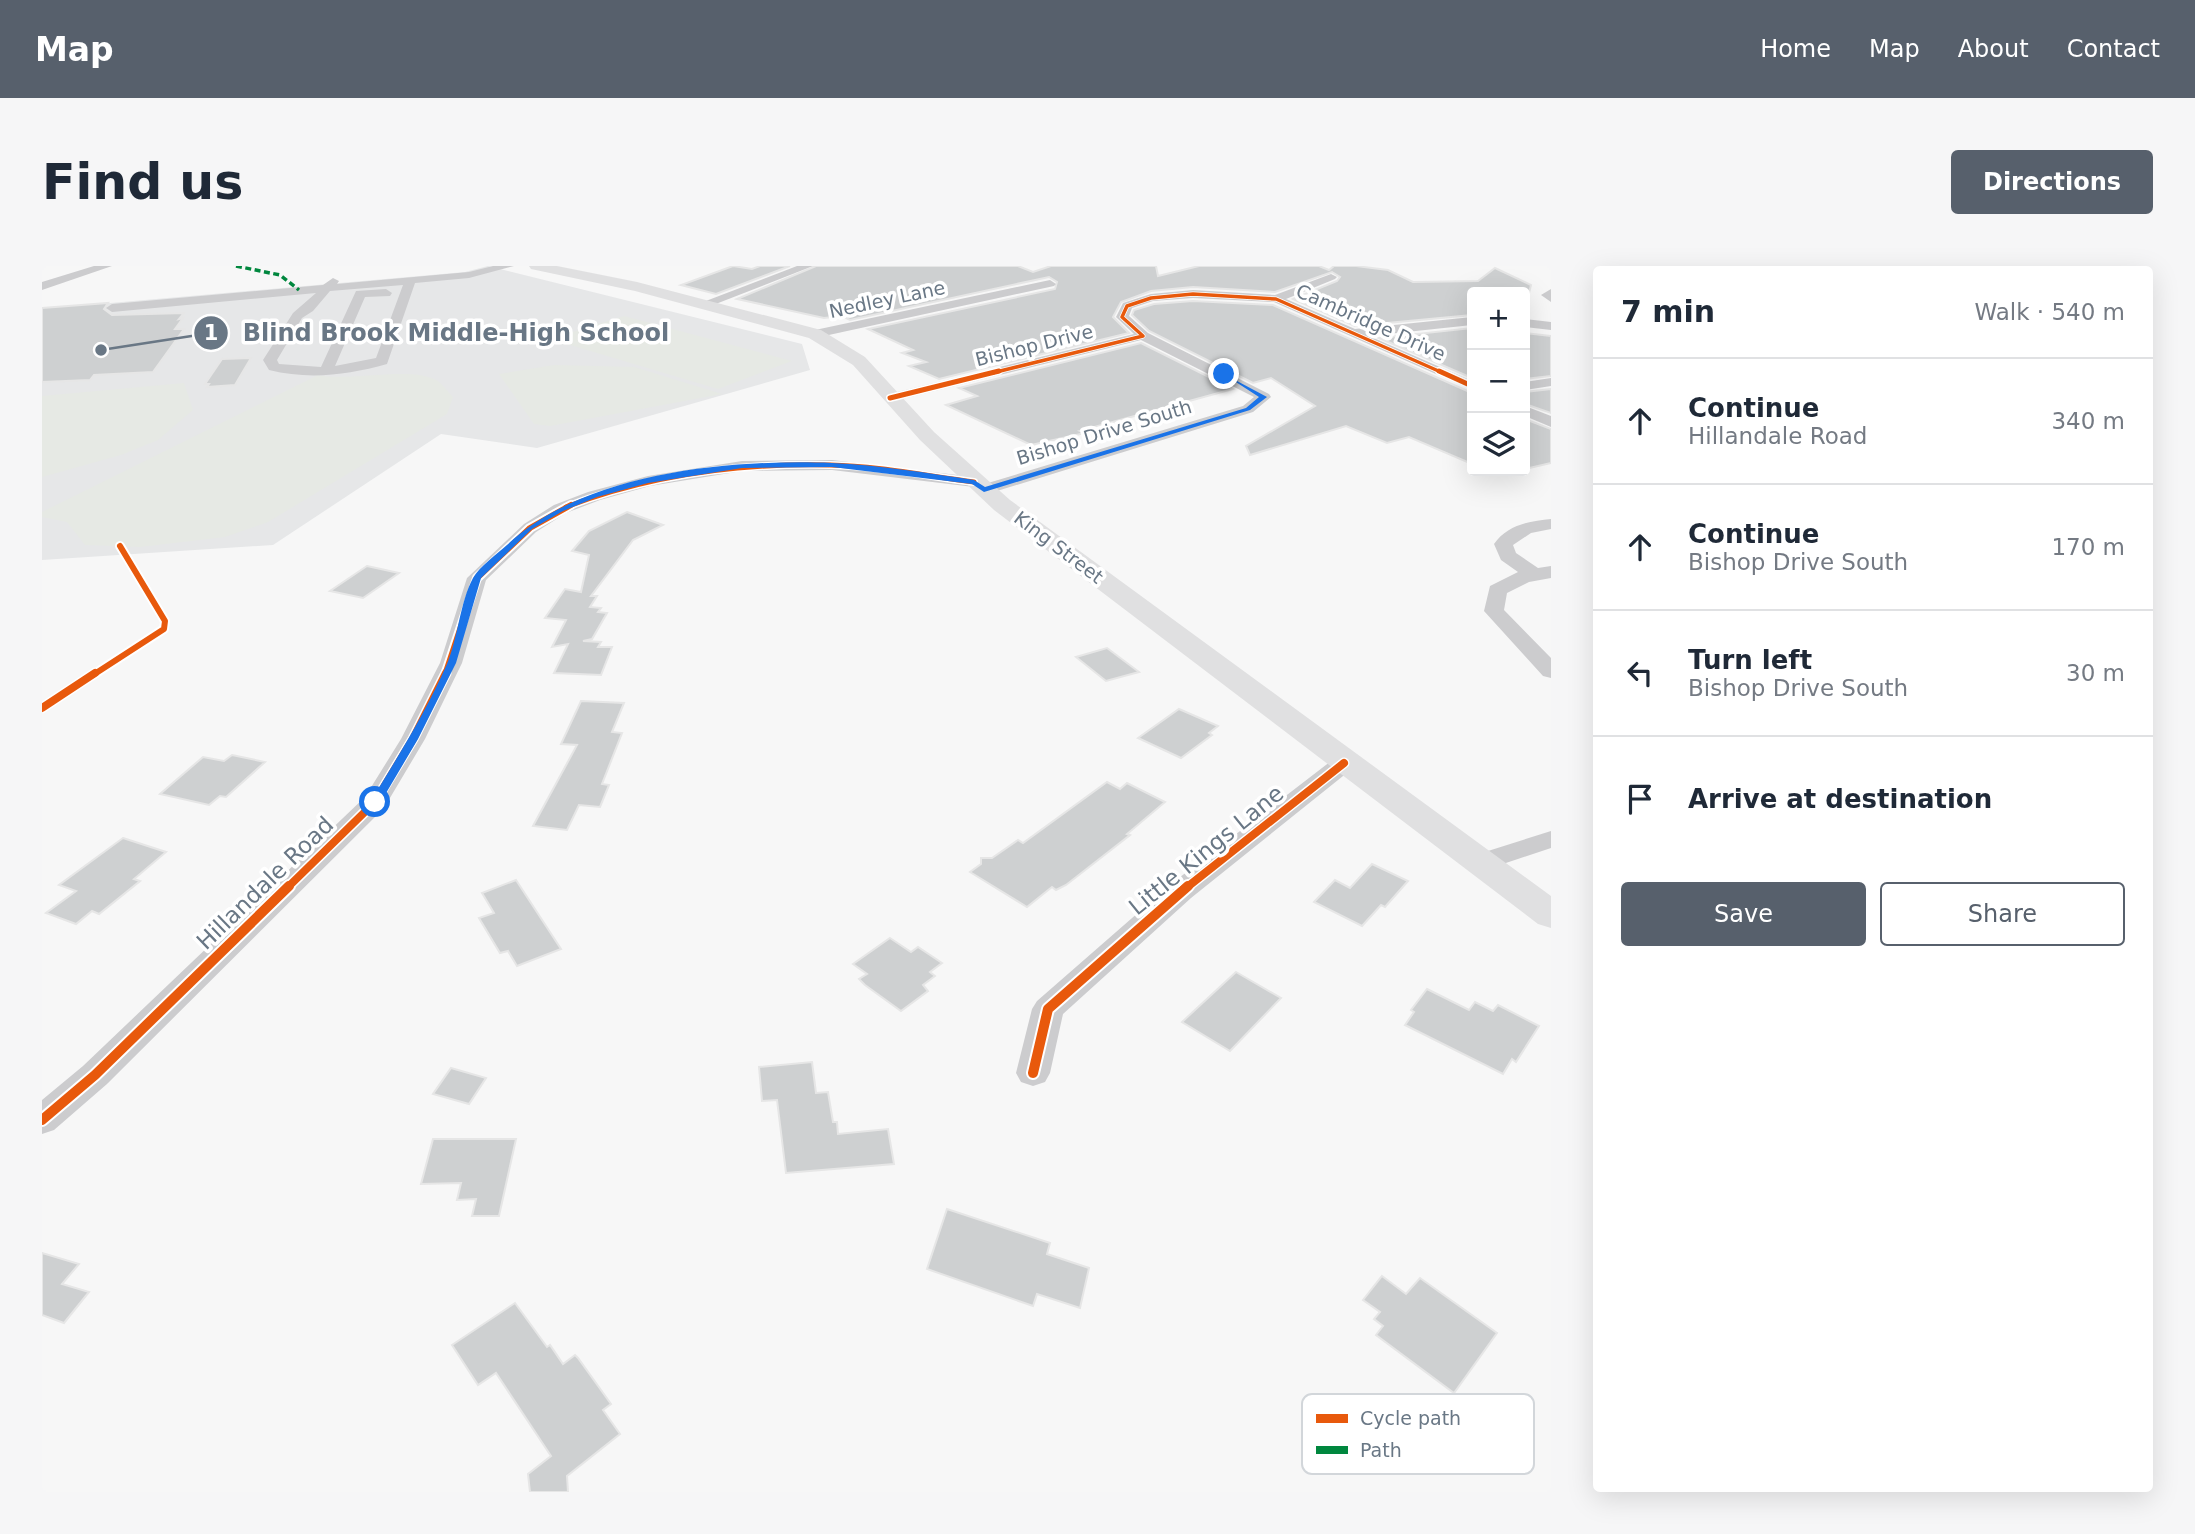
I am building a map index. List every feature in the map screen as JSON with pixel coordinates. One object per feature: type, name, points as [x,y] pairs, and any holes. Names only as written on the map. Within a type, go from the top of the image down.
[{"type":"main road","name":"King Street","points":[[536,266],[704,304],[815,334],[859,361],[890,398],[979,486],[1344,763],[1551,915]]},
{"type":"street","points":[[42,286],[106,266]]},
{"type":"street","points":[[306,310],[342,308],[508,266]]},
{"type":"street","points":[[704,304],[807,266]]},
{"type":"street","points":[[339,276],[297,316],[271,360],[274,367],[286,370],[327,369],[362,367],[382,361],[406,293]]},
{"type":"street","points":[[1276,299],[1331,277]]},
{"type":"street","points":[[42,278],[62,279]]},
{"type":"street","name":"Nedley Lane","points":[[815,334],[1050,284]]},
{"type":"street","points":[[112,308],[325,287],[406,293],[443,291]]},
{"type":"street","name":"Bishop Drive","points":[[1143,336],[1122,317],[1127,306],[1151,298],[1193,294],[1254,297]]},
{"type":"street","name":"Cambridge Drive","points":[[1254,297],[1276,299],[1467,384]]},
{"type":"street","points":[[327,369],[342,308]]},
{"type":"street","points":[[1356,333],[1467,322]]},
{"type":"street","points":[[1530,324],[1551,326]]},
{"type":"street","name":"Bishop Drive","points":[[890,398],[1143,336]]},
{"type":"street","name":"Bishop Drive South","points":[[979,486],[1248,409],[1264,397],[1224,374],[1143,336]]},
{"type":"street","points":[[1530,385],[1551,382]]},
{"type":"street","points":[[1530,412],[1551,422]]},
{"type":"street","name":"Hillandale Road","points":[[42,1120],[95,1075],[375,802],[413,739],[452,663],[477,578],[530,528],[560,509],[594,496],[648,481],[742,466],[832,465],[979,486]]},
{"type":"street","points":[[1542,574],[1508,556],[1503,544],[1513,533],[1534,525],[1551,524]]},
{"type":"street","points":[[1542,574],[1497,590],[1494,611],[1551,671]]},
{"type":"street","name":"Little Kings Lane","points":[[1033,1073],[1048,1009],[1181,891],[1344,763]]},
{"type":"street","points":[[1479,863],[1551,839]]},
{"type":"shaded area","points":[[488,266],[802,344],[810,370],[537,448],[441,434],[273,545],[42,560],[42,309],[465,272]]},
{"type":"shaded area","points":[[624,316],[792,361],[718,389],[550,339]]},
{"type":"shaded area","points":[[554,365],[634,367],[722,394],[550,426],[534,424],[499,374]]},
{"type":"shaded area","points":[[318,375],[427,376],[438,381],[453,397],[447,414],[268,522],[225,537],[140,547],[85,545],[67,522],[42,517],[42,512]]},
{"type":"shaded area","points":[[184,383],[193,410],[158,440],[121,455],[42,477],[42,396]]},
{"type":"building","points":[[733,266],[752,269],[760,266],[790,266],[716,294],[681,285]]},
{"type":"building","points":[[816,266],[1018,266],[1033,272],[1051,266],[1156,266],[1158,276],[1199,266],[1319,266],[1329,270],[1334,266],[1356,266],[1388,270],[1413,282],[1478,281],[1495,268],[1531,285],[1530,289],[1467,287],[1467,315],[1355,326],[1293,299],[1337,281],[1340,277],[1332,272],[1275,292],[1193,287],[1151,291],[1121,302],[1113,317],[1129,333],[939,379],[909,366],[926,362],[902,353],[913,350],[868,329],[1055,289],[1057,282],[1049,277],[850,320],[842,316],[824,318],[737,299]]},
{"type":"building","points":[[1193,301],[1273,305],[1467,391],[1467,462],[1409,437],[1387,443],[1346,426],[1250,455],[1246,446],[1315,406],[1271,378],[1253,383],[1149,331],[1132,315],[1134,310],[1154,304]]},
{"type":"building","points":[[108,303],[104,309],[112,315],[184,313],[175,329],[184,329],[153,372],[94,375],[90,380],[42,382],[42,308]]},
{"type":"building","points":[[1467,329],[1467,376],[1379,338]]},
{"type":"building","points":[[1530,334],[1551,336],[1551,376],[1530,378]]},
{"type":"building","points":[[1141,343],[1233,389],[1080,431],[1085,433],[1031,445],[946,405],[977,396],[959,388]]},
{"type":"building","points":[[251,358],[235,385],[207,387],[209,384],[205,384],[222,359]]},
{"type":"building","points":[[1551,389],[1551,413],[1530,406],[1530,391]]},
{"type":"building","points":[[1530,421],[1551,429],[1551,463],[1530,468]]},
{"type":"building","points":[[627,512],[663,525],[633,540],[591,596],[597,596],[590,607],[601,608],[598,612],[607,613],[592,639],[583,641],[601,642],[598,647],[612,647],[601,675],[554,673],[568,644],[552,647],[566,620],[545,618],[565,589],[581,592],[589,555],[572,551],[589,531]]},
{"type":"building","points":[[367,566],[399,573],[363,598],[330,591]]},
{"type":"building","points":[[1107,648],[1139,672],[1106,681],[1076,657]]},
{"type":"building","points":[[581,701],[624,703],[612,732],[622,733],[602,784],[609,785],[600,807],[579,805],[567,830],[533,826],[577,745],[561,744]]},
{"type":"building","points":[[1179,709],[1218,726],[1209,733],[1212,735],[1181,758],[1138,738]]},
{"type":"building","points":[[232,755],[265,762],[226,797],[220,796],[209,805],[160,794],[203,757],[224,761]]},
{"type":"building","points":[[1107,782],[1120,789],[1127,783],[1165,802],[1127,834],[1130,835],[1066,885],[1056,890],[1052,887],[1027,907],[970,872],[981,864],[981,858],[992,858],[1018,840],[1023,843]]},
{"type":"building","points":[[123,838],[166,852],[134,879],[140,881],[99,914],[92,911],[76,924],[46,913],[76,891],[59,885]]},
{"type":"building","points":[[1372,864],[1408,881],[1385,907],[1381,905],[1362,926],[1314,902],[1335,880],[1350,888]]},
{"type":"building","points":[[516,880],[561,949],[517,966],[508,951],[500,953],[479,918],[494,913],[482,893]]},
{"type":"building","points":[[890,938],[911,952],[918,947],[942,963],[930,972],[935,976],[923,985],[928,991],[901,1011],[865,985],[859,979],[867,974],[853,964]]},
{"type":"building","points":[[1236,972],[1281,998],[1230,1051],[1182,1022]]},
{"type":"building","points":[[1427,989],[1469,1010],[1475,1002],[1493,1011],[1498,1005],[1539,1026],[1516,1062],[1512,1059],[1503,1074],[1405,1025],[1414,1012],[1411,1010]]},
{"type":"building","points":[[812,1062],[816,1093],[828,1092],[838,1134],[888,1129],[894,1164],[786,1173],[777,1100],[762,1101],[759,1067]]},
{"type":"building","points":[[451,1068],[486,1078],[469,1104],[433,1094]]},
{"type":"building","points":[[433,1139],[516,1139],[499,1216],[472,1216],[476,1199],[457,1200],[461,1183],[421,1184]]},
{"type":"building","points":[[947,1209],[1050,1243],[1047,1254],[1089,1268],[1080,1308],[1037,1294],[1033,1306],[927,1269]]},
{"type":"building","points":[[42,1253],[79,1264],[62,1284],[89,1292],[64,1323],[42,1315]]},
{"type":"building","points":[[1382,1276],[1406,1294],[1420,1278],[1497,1333],[1454,1393],[1376,1335],[1383,1326],[1374,1319],[1380,1312],[1363,1300]]},
{"type":"building","points":[[515,1303],[563,1364],[575,1355],[578,1358],[611,1404],[603,1410],[620,1434],[567,1476],[568,1492],[530,1492],[528,1474],[551,1456],[496,1373],[478,1385],[452,1345]]},
{"type":"marked path","points":[[236,266],[280,275],[299,290]]},
{"type":"cycle path","points":[[890,398],[1143,336],[1122,317],[1127,306],[1151,298],[1193,294],[1276,299],[1467,384]]},
{"type":"cycle path","points":[[42,1120],[95,1075],[375,802],[413,739],[451,663],[477,578],[530,528],[560,509],[594,496],[648,481],[742,466],[832,465],[974,482]]},
{"type":"cycle path","points":[[42,708],[164,629],[165,621],[120,546]]},
{"type":"cycle path","points":[[1033,1073],[1048,1009],[1181,891],[1344,763]]},
{"type":"place","name":"Blind Brook Middle-High School","points":[[101,350]]},
{"type":"route","points":[[375,802],[413,739],[452,663],[477,578],[530,528],[560,509],[648,481],[695,471],[742,466],[832,465],[876,468],[974,482],[984,490],[1248,409],[1264,397],[1224,374]]}]
